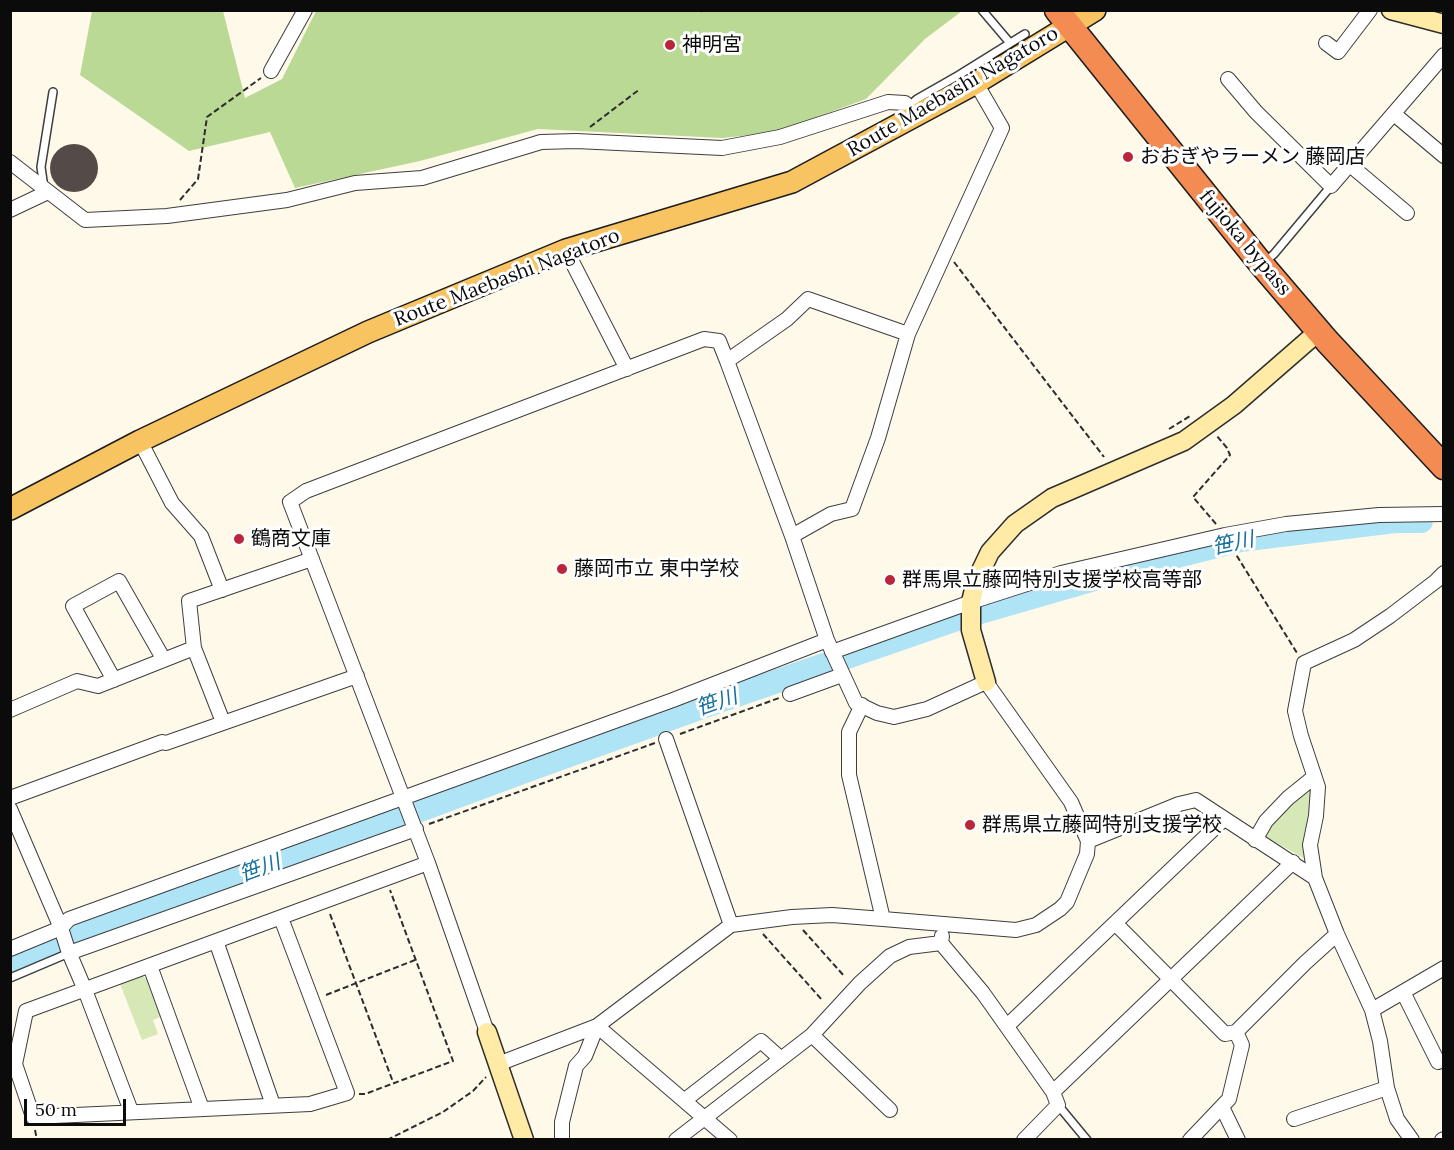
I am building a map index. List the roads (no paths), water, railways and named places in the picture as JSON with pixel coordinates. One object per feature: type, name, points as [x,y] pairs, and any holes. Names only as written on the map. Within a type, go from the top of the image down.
[{"type":"highway","name":"fujioka bypass","points":[[1063,18],[1262,265],[1443,467]]},
{"type":"main road","name":"Route Maebashi Nagatoro","points":[[10,509],[140,441],[368,332],[566,250],[792,182],[912,111],[976,83],[1063,18],[1095,10]]},
{"type":"street","points":[[271,71],[304,10]]},
{"type":"street","points":[[1326,43],[1338,52],[1370,10]]},
{"type":"street","points":[[1390,10],[1443,24]]},
{"type":"street","points":[[1228,79],[1256,112],[1331,186],[1443,55]]},
{"type":"street","points":[[792,536],[831,514],[852,509],[878,438],[908,334],[1002,128],[976,83]]},
{"type":"street","points":[[10,162],[85,220],[167,216],[287,200],[355,183],[422,178],[541,142],[572,141],[722,148],[780,137],[888,102],[905,103],[912,111]]},
{"type":"street","points":[[1394,114],[1443,156]]},
{"type":"street","points":[[1350,165],[1407,213]]},
{"type":"street","points":[[10,210],[46,191]]},
{"type":"street","points":[[566,250],[627,369]]},
{"type":"street","points":[[727,361],[787,319],[808,299],[908,334]]},
{"type":"street","points":[[498,1064],[597,1026],[731,925],[792,917],[832,915],[1016,930],[1036,925],[1060,909],[1067,902],[1087,854],[1088,841],[1071,802],[986,682],[971,630],[971,609],[976,581],[990,552],[1015,524],[1052,498],[1184,441],[1234,405],[1319,331]]},
{"type":"street","points":[[524,1140],[429,863],[290,502],[306,491],[704,339],[719,341],[792,536],[830,646],[856,703],[877,713],[894,717],[911,714],[986,682]]},
{"type":"street","points":[[140,441],[172,503],[201,536],[222,590]]},
{"type":"street","points":[[10,949],[62,932],[69,919],[405,803],[662,704],[830,646],[971,609],[1061,573],[1225,535],[1286,524],[1379,515],[1443,514]]},
{"type":"street","points":[[223,722],[194,648],[189,602],[312,559]]},
{"type":"street","points":[[1412,1140],[1397,1119],[1387,1088],[1380,1041],[1372,1010],[1337,934],[1315,878],[1310,845],[1318,787],[1295,711],[1304,663],[1354,640],[1399,609],[1443,573]]},
{"type":"street","points":[[114,680],[73,606],[119,581],[164,660]]},
{"type":"street","points":[[10,711],[77,681],[98,686],[194,648]]},
{"type":"street","points":[[790,694],[842,675]]},
{"type":"street","points":[[10,798],[162,742],[166,743],[357,676]]},
{"type":"street","points":[[862,705],[849,732],[849,775],[883,919]]},
{"type":"street","points":[[666,739],[731,925]]},
{"type":"street","points":[[1255,840],[1273,813],[1314,777]]},
{"type":"street","points":[[1088,841],[1179,804],[1196,800],[1315,878]]},
{"type":"street","points":[[10,809],[62,932],[131,1111]]},
{"type":"street","points":[[1007,1026],[1224,819]]},
{"type":"street","points":[[68,952],[414,826]]},
{"type":"street","points":[[1024,1140],[1055,1098],[1170,979],[1293,862]]},
{"type":"street","points":[[281,918],[347,1093],[310,1104],[33,1117],[15,1064],[27,1011],[429,863]]},
{"type":"street","points":[[1115,923],[1225,1034],[1236,1032],[1337,934]]},
{"type":"street","points":[[943,925],[941,943],[983,993],[1055,1098]]},
{"type":"street","points":[[216,941],[273,1105]]},
{"type":"street","points":[[676,1140],[813,1035],[855,988],[890,956],[909,946],[941,943]]},
{"type":"street","points":[[150,966],[202,1109]]},
{"type":"street","points":[[1372,1010],[1443,968]]},
{"type":"street","points":[[1403,992],[1438,1062]]},
{"type":"street","points":[[597,1026],[730,1140]]},
{"type":"street","points":[[562,1140],[562,1122],[576,1066],[585,1056],[597,1026]]},
{"type":"street","points":[[1190,1140],[1230,1099],[1242,1045],[1236,1032]]},
{"type":"street","points":[[813,1035],[890,1110]]},
{"type":"street","points":[[685,1100],[761,1041],[781,1059]]},
{"type":"street","points":[[1294,1119],[1387,1088]]},
{"type":"street","points":[[1222,1107],[1238,1140]]},
{"type":"lane","points":[[982,10],[1011,43]]},
{"type":"lane","points":[[912,111],[917,99],[1025,34]]},
{"type":"lane","points":[[46,191],[42,167],[53,92]]},
{"type":"lane","points":[[1262,265],[1274,254],[1331,186]]},
{"type":"lane","points":[[10,978],[68,952]]},
{"type":"lane","points":[[1055,1098],[1087,1140]]},
{"type":"waterway","name":"笹川","points":[[10,962],[536,767],[963,617],[1157,561],[1240,540],[1395,521],[1421,521]]},
{"type":"place","name":"神明宮","points":[[670,45]]},
{"type":"place","name":"おおぎやラーメン 藤岡店","points":[[1128,157]]},
{"type":"place","name":"鶴商文庫","points":[[239,539]]},
{"type":"place","name":"藤岡市立 東中学校","points":[[562,569]]},
{"type":"place","name":"群馬県立藤岡特別支援学校高等部","points":[[890,580]]},
{"type":"place","name":"群馬県立藤岡特別支援学校","points":[[970,825]]}]
